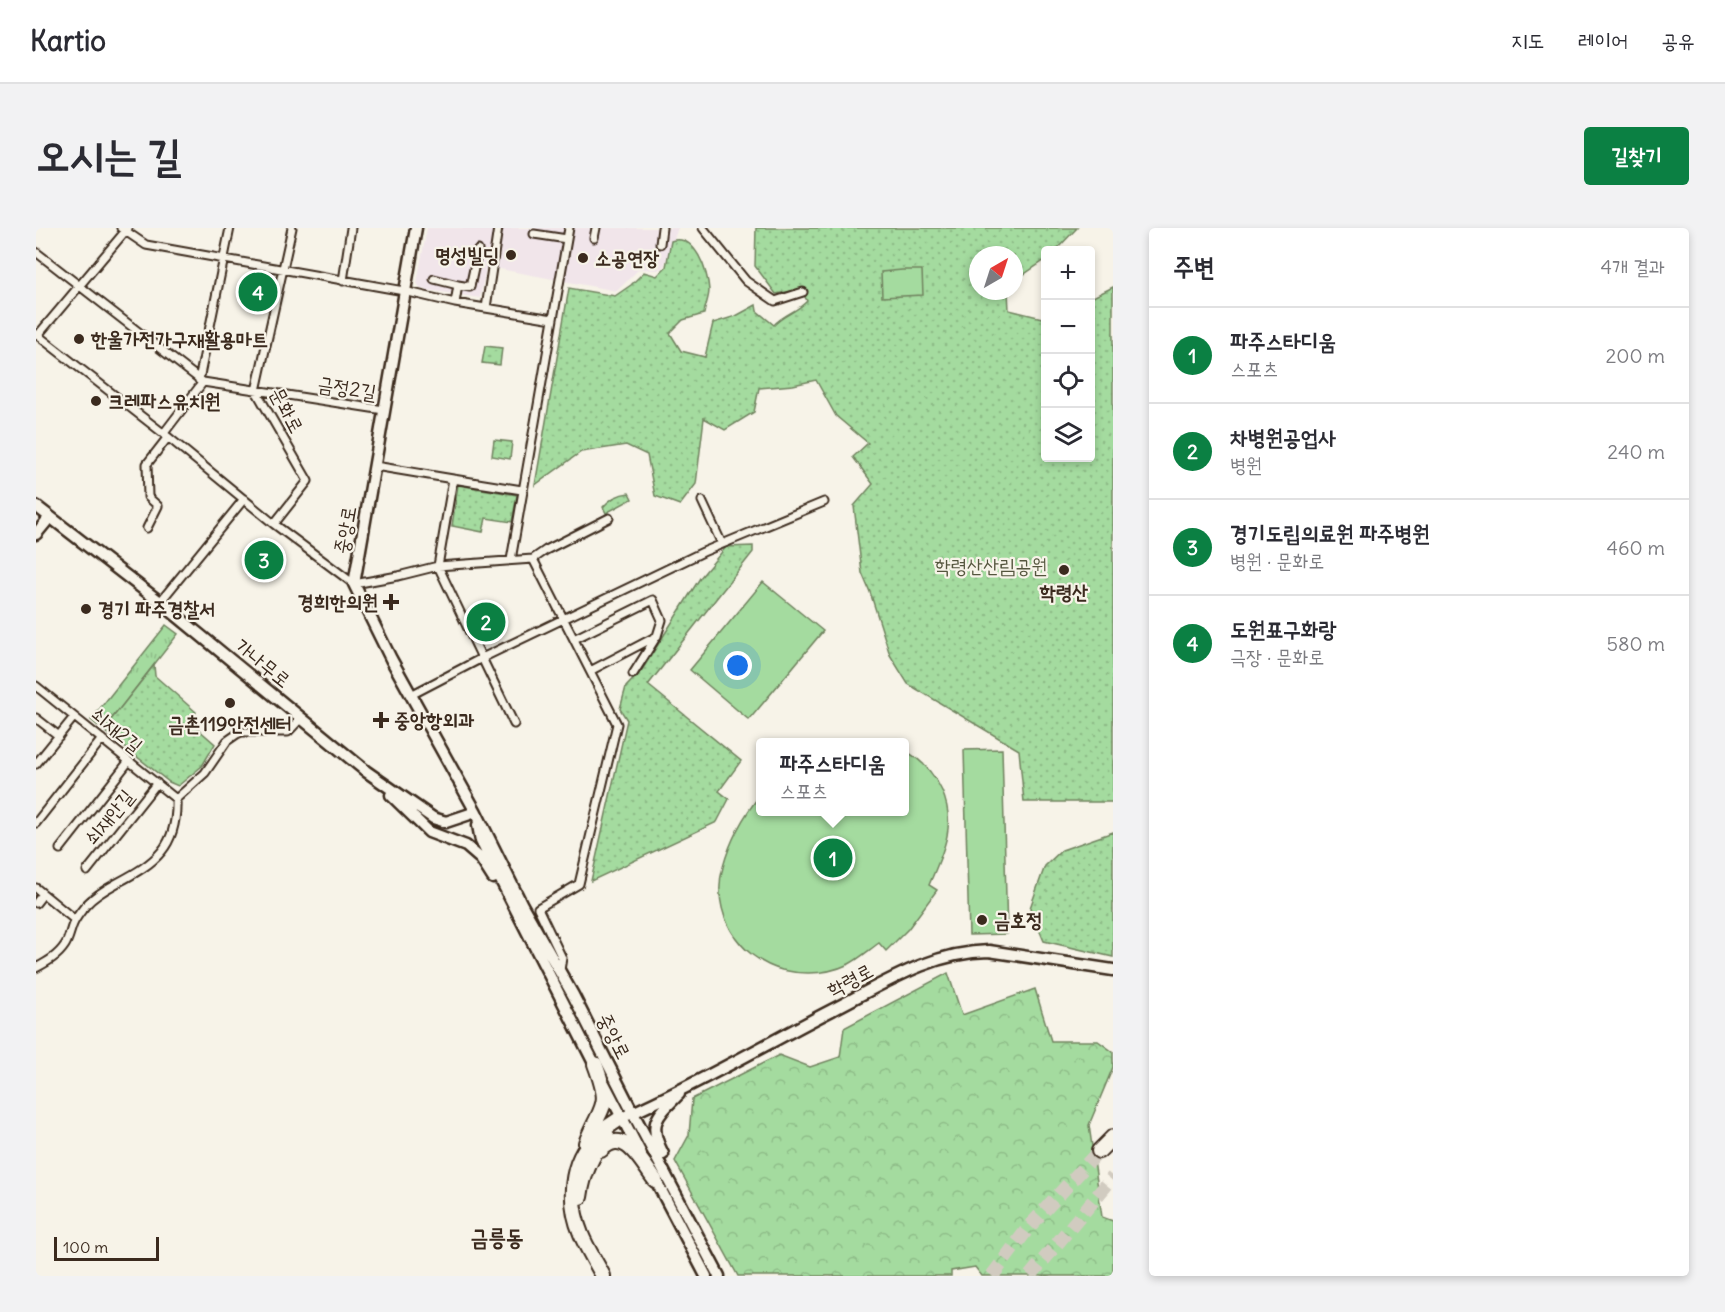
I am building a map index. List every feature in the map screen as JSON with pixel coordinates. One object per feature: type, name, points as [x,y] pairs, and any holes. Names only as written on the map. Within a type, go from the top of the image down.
[{"type":"highway","points":[[595,1064],[603,1086],[604,1104],[586,1141],[581,1209],[584,1222],[611,1276]]},
{"type":"highway","points":[[603,1276],[581,1235],[574,1206],[573,1182],[586,1157],[627,1115]]},
{"type":"highway","points":[[1099,1151],[1113,1137]]},
{"type":"highway","points":[[586,1157],[609,1142],[622,1142],[628,1145],[655,1180]]},
{"type":"main road","name":"중앙로","points":[[416,228],[354,584],[411,695],[476,813],[522,905],[560,970],[655,1180],[706,1276]]},
{"type":"main road","name":"가나무로","points":[[43,512],[160,602],[367,772],[433,818],[446,822],[476,813]]},
{"type":"main road","points":[[36,521],[43,512]]},
{"type":"main road","points":[[36,534],[43,512]]},
{"type":"main road","points":[[367,772],[429,832],[465,846],[481,859],[520,918]]},
{"type":"main road","name":"중앙로","points":[[476,813],[481,841],[595,1064],[627,1115],[719,1276]]},
{"type":"main road","name":"학령로","points":[[627,1115],[685,1088],[899,975],[943,957],[973,951],[989,951],[1113,970]]},
{"type":"main road","points":[[685,1088],[658,1116],[654,1125],[655,1135],[657,1144],[704,1236],[707,1252]]},
{"type":"street","points":[[147,528],[158,506],[148,497],[147,464],[201,381],[231,228]]},
{"type":"street","name":"문화로","points":[[274,524],[308,482],[256,391],[292,228]]},
{"type":"street","points":[[343,281],[351,228]]},
{"type":"street","points":[[486,308],[498,228]]},
{"type":"street","points":[[511,560],[569,228]]},
{"type":"street","points":[[594,238],[596,228]]},
{"type":"street","points":[[660,244],[662,228]]},
{"type":"street","points":[[703,228],[746,281],[776,302],[803,292]]},
{"type":"street","points":[[553,319],[455,303],[404,291],[147,245],[125,229],[37,334],[166,435],[274,524],[354,584],[438,566],[533,559],[609,518]]},
{"type":"street","points":[[534,234],[567,239]]},
{"type":"street","points":[[434,279],[470,286],[478,250]]},
{"type":"street","name":"금정2길","points":[[36,252],[201,381],[384,410]]},
{"type":"street","points":[[455,303],[458,285]]},
{"type":"street","points":[[375,466],[522,490]]},
{"type":"street","points":[[453,479],[438,566],[514,724]]},
{"type":"street","points":[[160,602],[243,499]]},
{"type":"street","points":[[702,501],[722,544]]},
{"type":"street","points":[[411,695],[482,658],[722,544],[824,502]]},
{"type":"street","points":[[533,559],[617,724],[579,884],[538,908],[562,958],[560,970]]},
{"type":"street","points":[[574,639],[653,600],[662,620],[657,636],[633,674]]},
{"type":"street","points":[[590,671],[657,636]]},
{"type":"street","name":"쇠재2길","points":[[36,686],[177,799]]},
{"type":"street","points":[[36,764],[74,717]]},
{"type":"street","points":[[36,718],[59,736]]},
{"type":"street","points":[[36,968],[57,955],[65,945],[75,920],[87,903],[107,888],[145,868],[163,850],[168,843],[177,813],[177,799],[205,773],[228,741],[242,732],[288,732],[301,718]]},
{"type":"street","points":[[36,823],[102,740]]},
{"type":"street","name":"쇠재안길","points":[[60,849],[129,761]]},
{"type":"street","name":"쇠재안길","points":[[87,871],[157,783]]},
{"type":"street","points":[[36,888],[75,920]]},
{"type":"street","points":[[36,903],[43,894]]},
{"type":"shaded area","points":[[427,228],[494,228],[480,298],[421,289],[417,283]]},
{"type":"shaded area","points":[[502,228],[678,228],[664,266],[658,270],[639,269],[617,291],[495,268]]},
{"type":"green space","name":"학령산산림공원","points":[[756,228],[1077,228],[1060,246],[1041,246],[1041,263],[1023,275],[1023,246],[969,246],[969,300],[1008,300],[1009,310],[1041,318],[1041,462],[1095,462],[1095,296],[1113,287],[1113,802],[1024,802],[1019,750],[908,684],[890,655],[862,573],[854,506],[873,484],[853,457],[868,443],[836,416],[816,380],[759,388],[754,412],[725,430],[704,418],[696,484],[680,505],[655,496],[647,455],[626,445],[581,452],[535,485],[569,288],[615,296],[644,272],[657,276],[666,267],[671,241],[687,242],[699,255],[703,264],[708,282],[708,296],[704,314],[683,320],[670,333],[681,351],[705,357],[713,323],[736,316],[756,305],[757,311],[774,325],[807,301],[801,289],[776,294],[755,266]]},
{"type":"green space","points":[[922,270],[923,295],[882,297],[881,272]]},
{"type":"green space","points":[[485,346],[502,348],[500,365],[482,363]]},
{"type":"green space","points":[[494,440],[512,442],[510,459],[492,456]]},
{"type":"green space","points":[[458,485],[517,495],[512,522],[486,518],[483,532],[452,526]]},
{"type":"green space","points":[[629,493],[632,499],[606,513],[603,507],[608,502]]},
{"type":"green space","points":[[753,546],[753,552],[648,685],[741,761],[719,791],[729,799],[717,822],[591,881],[627,720],[620,709],[626,687],[642,670],[700,578],[726,547]]},
{"type":"green space","points":[[763,582],[823,631],[749,720],[690,670]]},
{"type":"green space","points":[[166,625],[178,634],[103,730],[91,720]]},
{"type":"green space","points":[[154,665],[155,676],[196,712],[189,721],[215,744],[202,766],[178,786],[169,782],[103,730]]},
{"type":"green space","points":[[1002,749],[1007,934],[969,935],[964,750]]},
{"type":"green space","points":[[909,754],[927,768],[942,791],[946,804],[948,827],[946,839],[929,885],[937,890],[908,929],[886,951],[879,943],[849,964],[824,972],[799,973],[766,964],[752,955],[731,930],[724,916],[721,900],[720,884],[723,867],[738,829],[755,802],[756,816],[909,816]]},
{"type":"green space","points":[[1113,832],[1113,957],[1044,941],[1030,908],[1045,866],[1062,850]]},
{"type":"green space","points":[[948,973],[962,1015],[1035,989],[1051,1041],[1098,1041],[1113,1052],[1113,1067],[1089,1125],[1102,1217],[1113,1221],[1113,1276],[982,1276],[975,1267],[951,1271],[951,1276],[738,1276],[675,1161],[689,1135],[692,1099],[779,1055],[810,1067],[840,1057],[844,1028]]},
{"type":"tunnel","points":[[992,1276],[1029,1227],[1099,1151]]},
{"type":"tunnel","points":[[1030,1276],[1113,1177]]},
{"type":"place","name":"명성빌딩","points":[[511,255]]},
{"type":"place","name":"소공연장","points":[[583,258]]},
{"type":"place","name":"도원표구화랑","points":[[258,292]]},
{"type":"place","name":"한울가전가구재활용마트","points":[[79,339]]},
{"type":"place","name":"크레파스유치원","points":[[96,401]]},
{"type":"place","name":"경기도립의료원 파주병원","points":[[264,560]]},
{"type":"place","name":"학령산","points":[[1064,570]]},
{"type":"place","name":"경희한의원","points":[[391,602]]},
{"type":"place","name":"경기 파주경찰서","points":[[86,609]]},
{"type":"place","name":"차병원공업사","points":[[486,622]]},
{"type":"place","name":"금촌119안전센터","points":[[230,703]]},
{"type":"place","name":"중앙항외과","points":[[381,720]]},
{"type":"place","name":"파주스타디움","points":[[833,858]]},
{"type":"place","name":"금호정","points":[[982,920]]},
{"type":"district","name":"금릉동","points":[[497,1237]]}]
